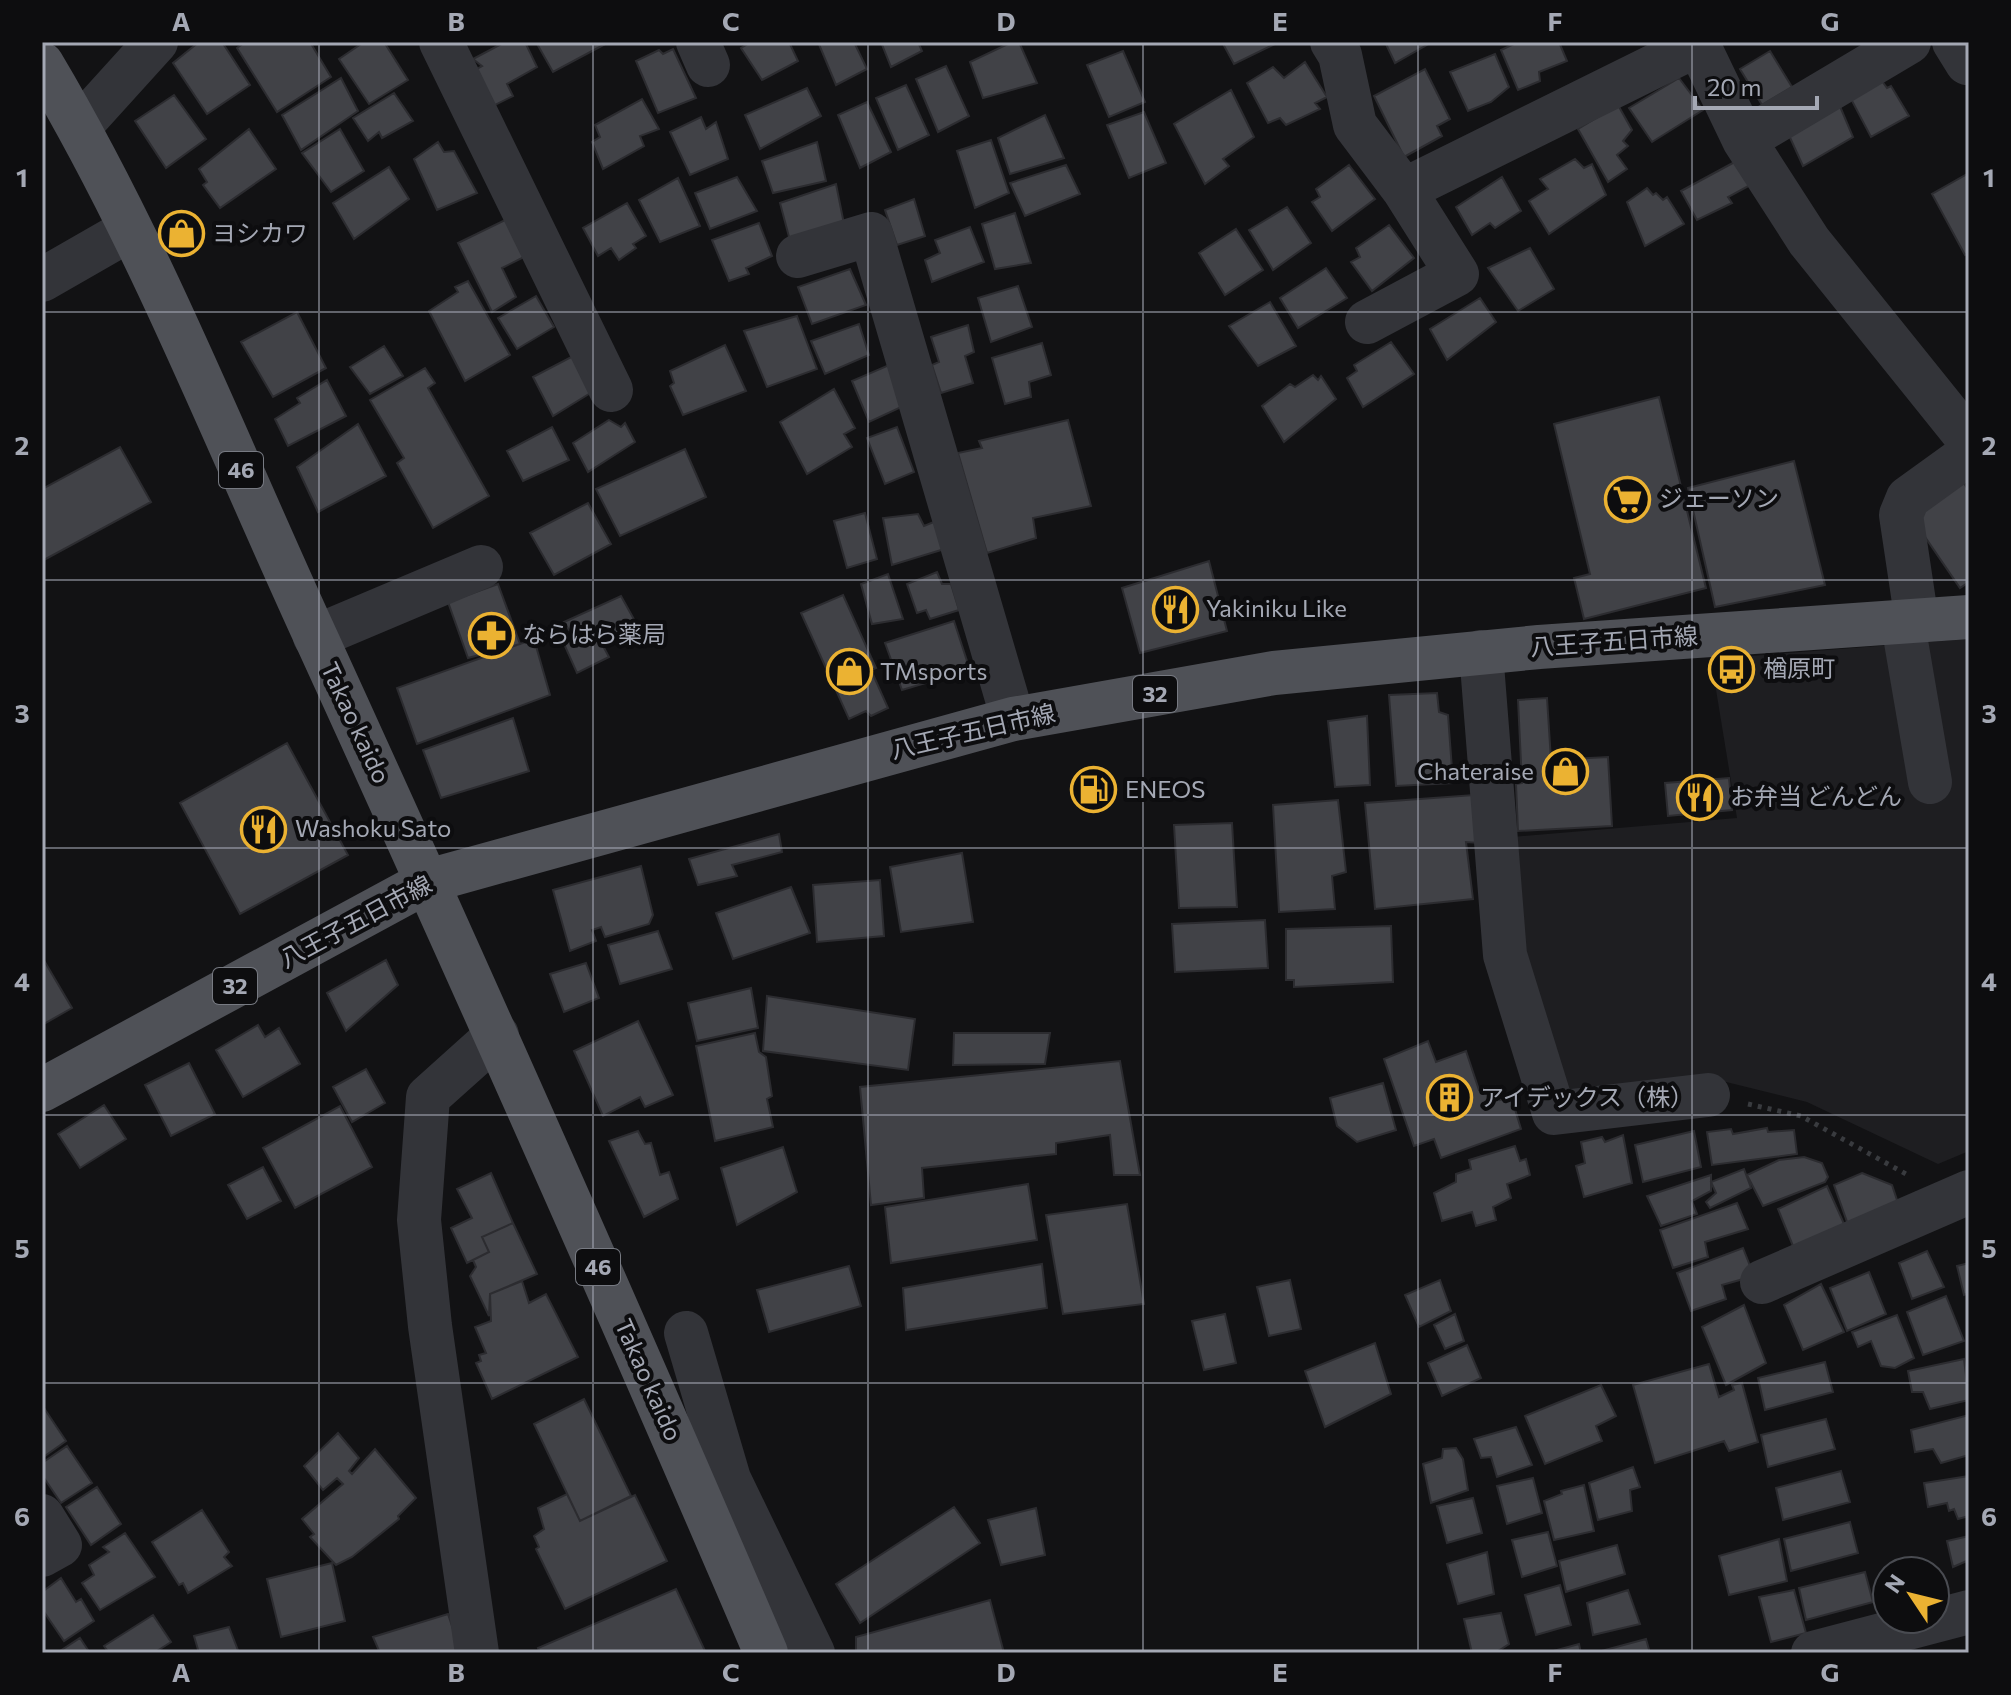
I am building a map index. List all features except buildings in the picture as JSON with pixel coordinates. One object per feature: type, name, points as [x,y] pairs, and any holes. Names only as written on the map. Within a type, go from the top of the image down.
[{"type":"main road","name":"Takao kaido","points":[[42,64],[79,127],[219,418],[315,637],[497,1035],[712,1484],[766,1653]]},
{"type":"main road","name":"八王子五日市線","points":[[42,1090],[428,881],[1013,719],[1274,673],[1481,652],[1969,617]]},
{"type":"street","points":[[441,42],[611,390]]},
{"type":"street","points":[[1332,42],[1340,55],[1355,125],[1404,190],[1457,274],[1367,322]]},
{"type":"street","points":[[1744,140],[1909,42]]},
{"type":"street","points":[[79,127],[158,43]]},
{"type":"street","points":[[1404,190],[1698,43],[1744,140],[1809,241],[1969,440]]},
{"type":"street","points":[[42,280],[129,230]]},
{"type":"street","points":[[798,256],[871,234],[1013,719]]},
{"type":"street","points":[[1930,782],[1910,623],[1901,515],[1908,498],[1969,454]]},
{"type":"street","points":[[315,637],[481,567]]},
{"type":"street","points":[[1481,652],[1505,955],[1554,1113],[1708,1095]]},
{"type":"street","points":[[477,1653],[430,1326],[419,1220],[428,1097],[497,1035]]},
{"type":"street","points":[[1762,1282],[1960,1196]]},
{"type":"street","points":[[686,1333],[712,1484],[813,1653]]},
{"type":"street","points":[[42,1516],[60,1545],[42,1555]]},
{"type":"street","points":[[1813,1653],[1969,1612]]},
{"type":"path","points":[[1708,1095],[1801,1116],[1960,1196]]},
{"type":"shaded area","points":[[1969,639],[1969,1151],[1938,1164],[1807,1102],[1710,1078],[1570,1097],[1526,951],[1512,837],[1737,818],[1711,659]]},
{"type":"place","name":"ヨシカワ","points":[[181,234]]},
{"type":"place","name":"ジェーソン","points":[[1628,499]]},
{"type":"place","name":"Yakiniku Like","points":[[1175,609]]},
{"type":"place","name":"ならはら薬局","points":[[491,635]]},
{"type":"place","name":"楢原町","points":[[1732,669]]},
{"type":"place","name":"TMsports","points":[[849,672]]},
{"type":"place","name":"Chateraise","points":[[1565,772]]},
{"type":"place","name":"ENEOS","points":[[1094,790]]},
{"type":"place","name":"お弁当 どんどん","points":[[1699,797]]},
{"type":"place","name":"Washoku Sato","points":[[264,829]]},
{"type":"place","name":"アイデックス（株）","points":[[1449,1098]]}]
